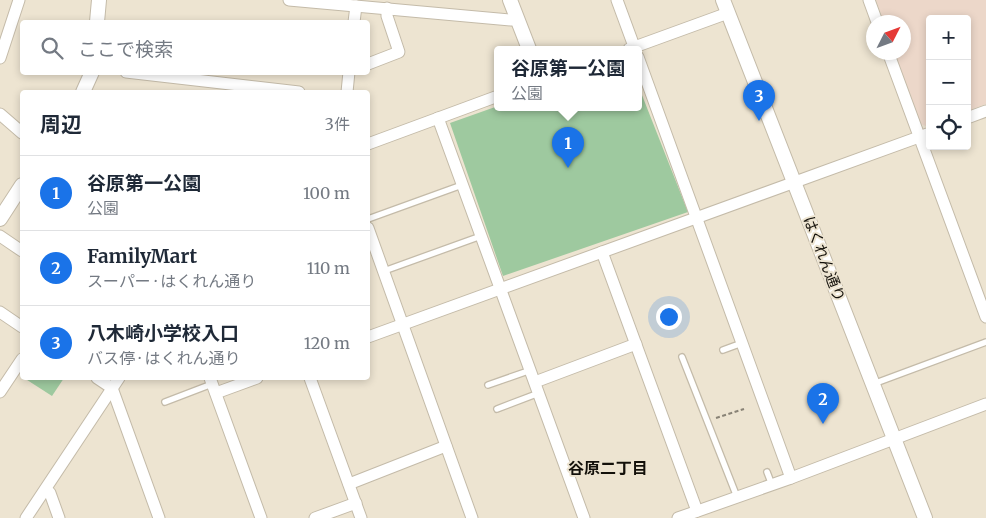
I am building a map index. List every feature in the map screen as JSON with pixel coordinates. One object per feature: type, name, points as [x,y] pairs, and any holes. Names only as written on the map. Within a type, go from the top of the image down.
[{"type":"street","points":[[0,58],[19,0]]},
{"type":"street","points":[[97,20],[99,0]]},
{"type":"street","points":[[289,0],[364,4],[387,8],[511,20],[517,19]]},
{"type":"street","points":[[510,0],[528,46]]},
{"type":"street","points":[[617,0],[632,46]]},
{"type":"street","points":[[869,0],[874,15]]},
{"type":"street","points":[[355,20],[364,4]]},
{"type":"street","points":[[642,47],[726,7]]},
{"type":"street","name":"はくれん通り","points":[[726,7],[925,518]]},
{"type":"street","points":[[370,63],[399,52],[386,16],[387,8]]},
{"type":"street","points":[[891,60],[986,317]]},
{"type":"street","points":[[642,73],[791,478]]},
{"type":"street","points":[[88,90],[91,75]]},
{"type":"street","points":[[147,75],[262,90]]},
{"type":"street","points":[[347,90],[349,75]]},
{"type":"street","points":[[370,143],[494,97]]},
{"type":"street","points":[[971,117],[986,111]]},
{"type":"street","points":[[0,114],[20,131]]},
{"type":"street","points":[[438,118],[584,518]]},
{"type":"street","points":[[370,336],[926,134]]},
{"type":"street","points":[[0,219],[20,188]]},
{"type":"street","points":[[370,233],[472,518]]},
{"type":"street","points":[[0,236],[20,250]]},
{"type":"street","points":[[602,252],[696,511]]},
{"type":"street","points":[[0,312],[20,326]]},
{"type":"street","points":[[535,382],[636,344]]},
{"type":"street","points":[[0,392],[20,362]]},
{"type":"street","points":[[100,380],[112,388],[159,518]]},
{"type":"street","points":[[26,518],[118,380]]},
{"type":"street","points":[[244,380],[213,385],[260,518]]},
{"type":"street","points":[[311,380],[362,518]]},
{"type":"street","points":[[678,518],[791,478],[986,404]]},
{"type":"street","points":[[349,484],[446,446]]},
{"type":"street","points":[[46,489],[50,493],[59,518]]},
{"type":"street","points":[[315,518],[356,503]]},
{"type":"lane","points":[[370,218],[462,185]]},
{"type":"lane","points":[[384,270],[481,236]]},
{"type":"lane","points":[[873,384],[986,342]]},
{"type":"lane","points":[[723,350],[742,343]]},
{"type":"lane","points":[[682,357],[737,497]]},
{"type":"lane","points":[[488,385],[531,370]]},
{"type":"lane","points":[[165,402],[213,385]]},
{"type":"lane","points":[[497,409],[539,394]]},
{"type":"lane","points":[[767,472],[772,485]]},
{"type":"path","points":[[707,421],[744,409]]},
{"type":"shaded area","points":[[876,0],[986,0],[986,104],[971,110],[971,15],[926,15],[926,126],[920,124],[897,60],[911,60],[911,15],[881,15]]},
{"type":"green space","points":[[642,95],[688,212],[503,276],[450,123],[494,107],[494,111],[642,111]]},
{"type":"green space","points":[[27,380],[63,380],[52,396]]},
{"type":"place","name":"八木崎小学校入口","points":[[759,121]]},
{"type":"place","name":"谷原第一公園","points":[[568,168]]},
{"type":"place","name":"FamilyMart","points":[[823,424]]},
{"type":"district","name":"谷原二丁目","points":[[608,468]]}]
